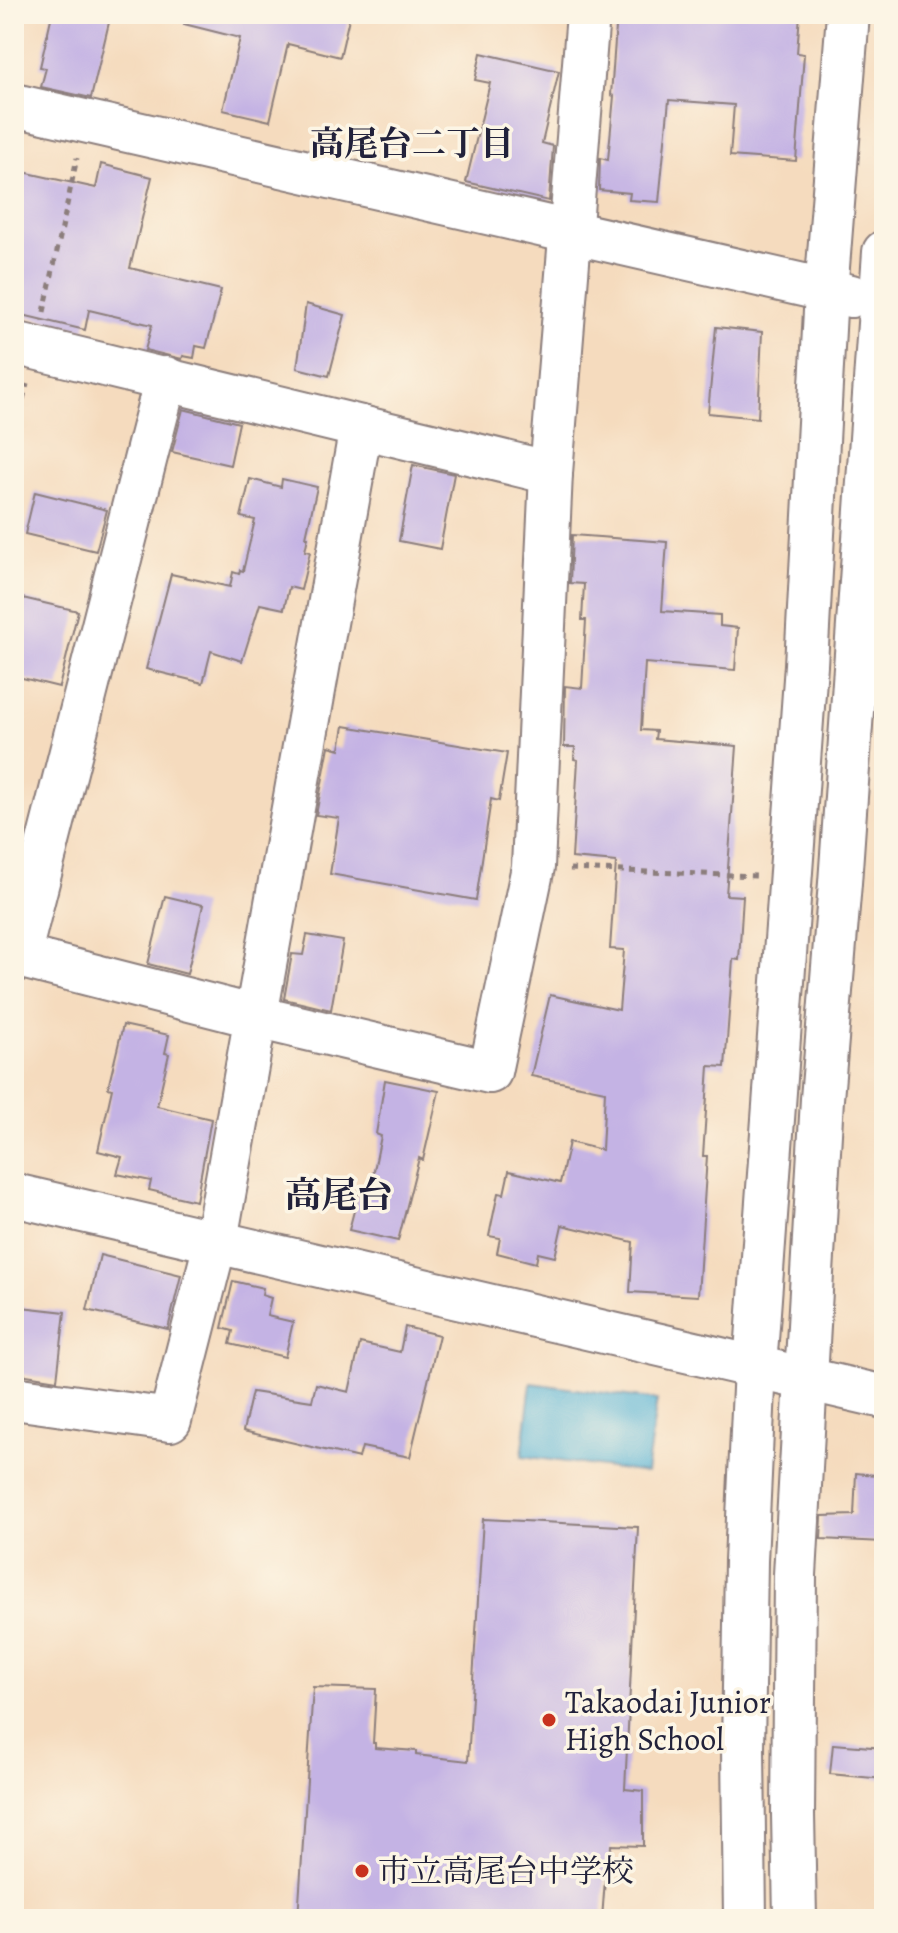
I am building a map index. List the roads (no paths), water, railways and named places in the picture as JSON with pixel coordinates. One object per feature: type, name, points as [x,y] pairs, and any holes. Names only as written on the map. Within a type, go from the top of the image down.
[{"type":"street","points":[[166,378],[17,956],[490,1072],[533,867],[551,473],[588,14]]},
{"type":"street","points":[[745,1919],[743,1749],[746,1561],[755,1367],[806,665],[826,292],[848,14]]},
{"type":"street","points":[[14,105],[572,231],[826,292],[882,301]]},
{"type":"street","points":[[795,1919],[795,1575],[822,1099],[842,868],[884,252]]},
{"type":"street","points":[[25,345],[551,473]]},
{"type":"street","points":[[14,1398],[170,1420],[216,1240],[361,427]]},
{"type":"street","points":[[14,1195],[884,1397]]},
{"type":"water","points":[[531,1383],[657,1400],[646,1473],[522,1456]]},
{"type":"place","name":"Takaodai Junior High School","points":[[549,1720]]},
{"type":"place","name":"市立高尾台中学校","points":[[362,1871]]},
{"type":"district","name":"高尾台二丁目","points":[[412,143]]},
{"type":"district","name":"高尾台","points":[[339,1194]]}]
